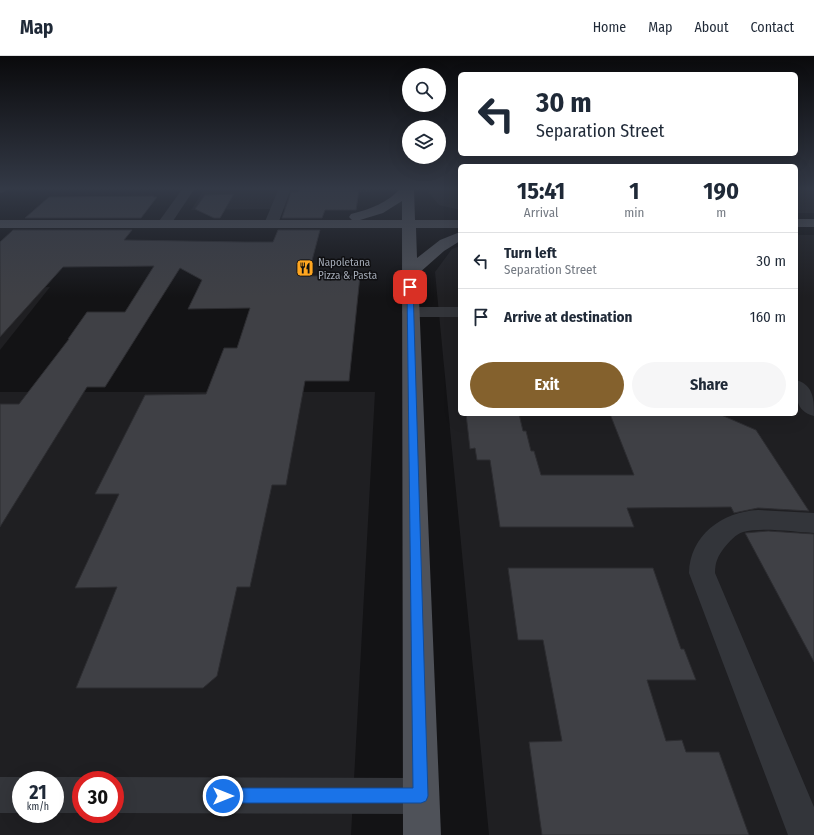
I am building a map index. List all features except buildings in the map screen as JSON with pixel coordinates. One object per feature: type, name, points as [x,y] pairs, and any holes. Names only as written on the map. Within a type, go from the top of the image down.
[{"type":"main road","points":[[408,224],[422,835]]},
{"type":"main road","points":[[409,274],[433,251],[458,237]]},
{"type":"street","points":[[410,312],[458,312]]},
{"type":"street","points":[[807,835],[702,573],[704,558],[714,543],[724,531],[739,522],[766,521],[814,523]]},
{"type":"street","points":[[0,795],[12,795]]},
{"type":"street","points":[[124,796],[421,796]]},
{"type":"shaded area","points":[[798,235],[814,235],[814,835],[489,835],[435,272],[452,249],[458,247],[458,416],[798,416]]},
{"type":"shaded area","points":[[50,287],[0,350],[0,288]]},
{"type":"shaded area","points":[[0,392],[375,392],[351,835],[0,835]]},
{"type":"place","name":"Napoletana Pizza & Pasta","points":[[305,268]]},
{"type":"route","points":[[223,796],[421,796],[410,287]]}]
